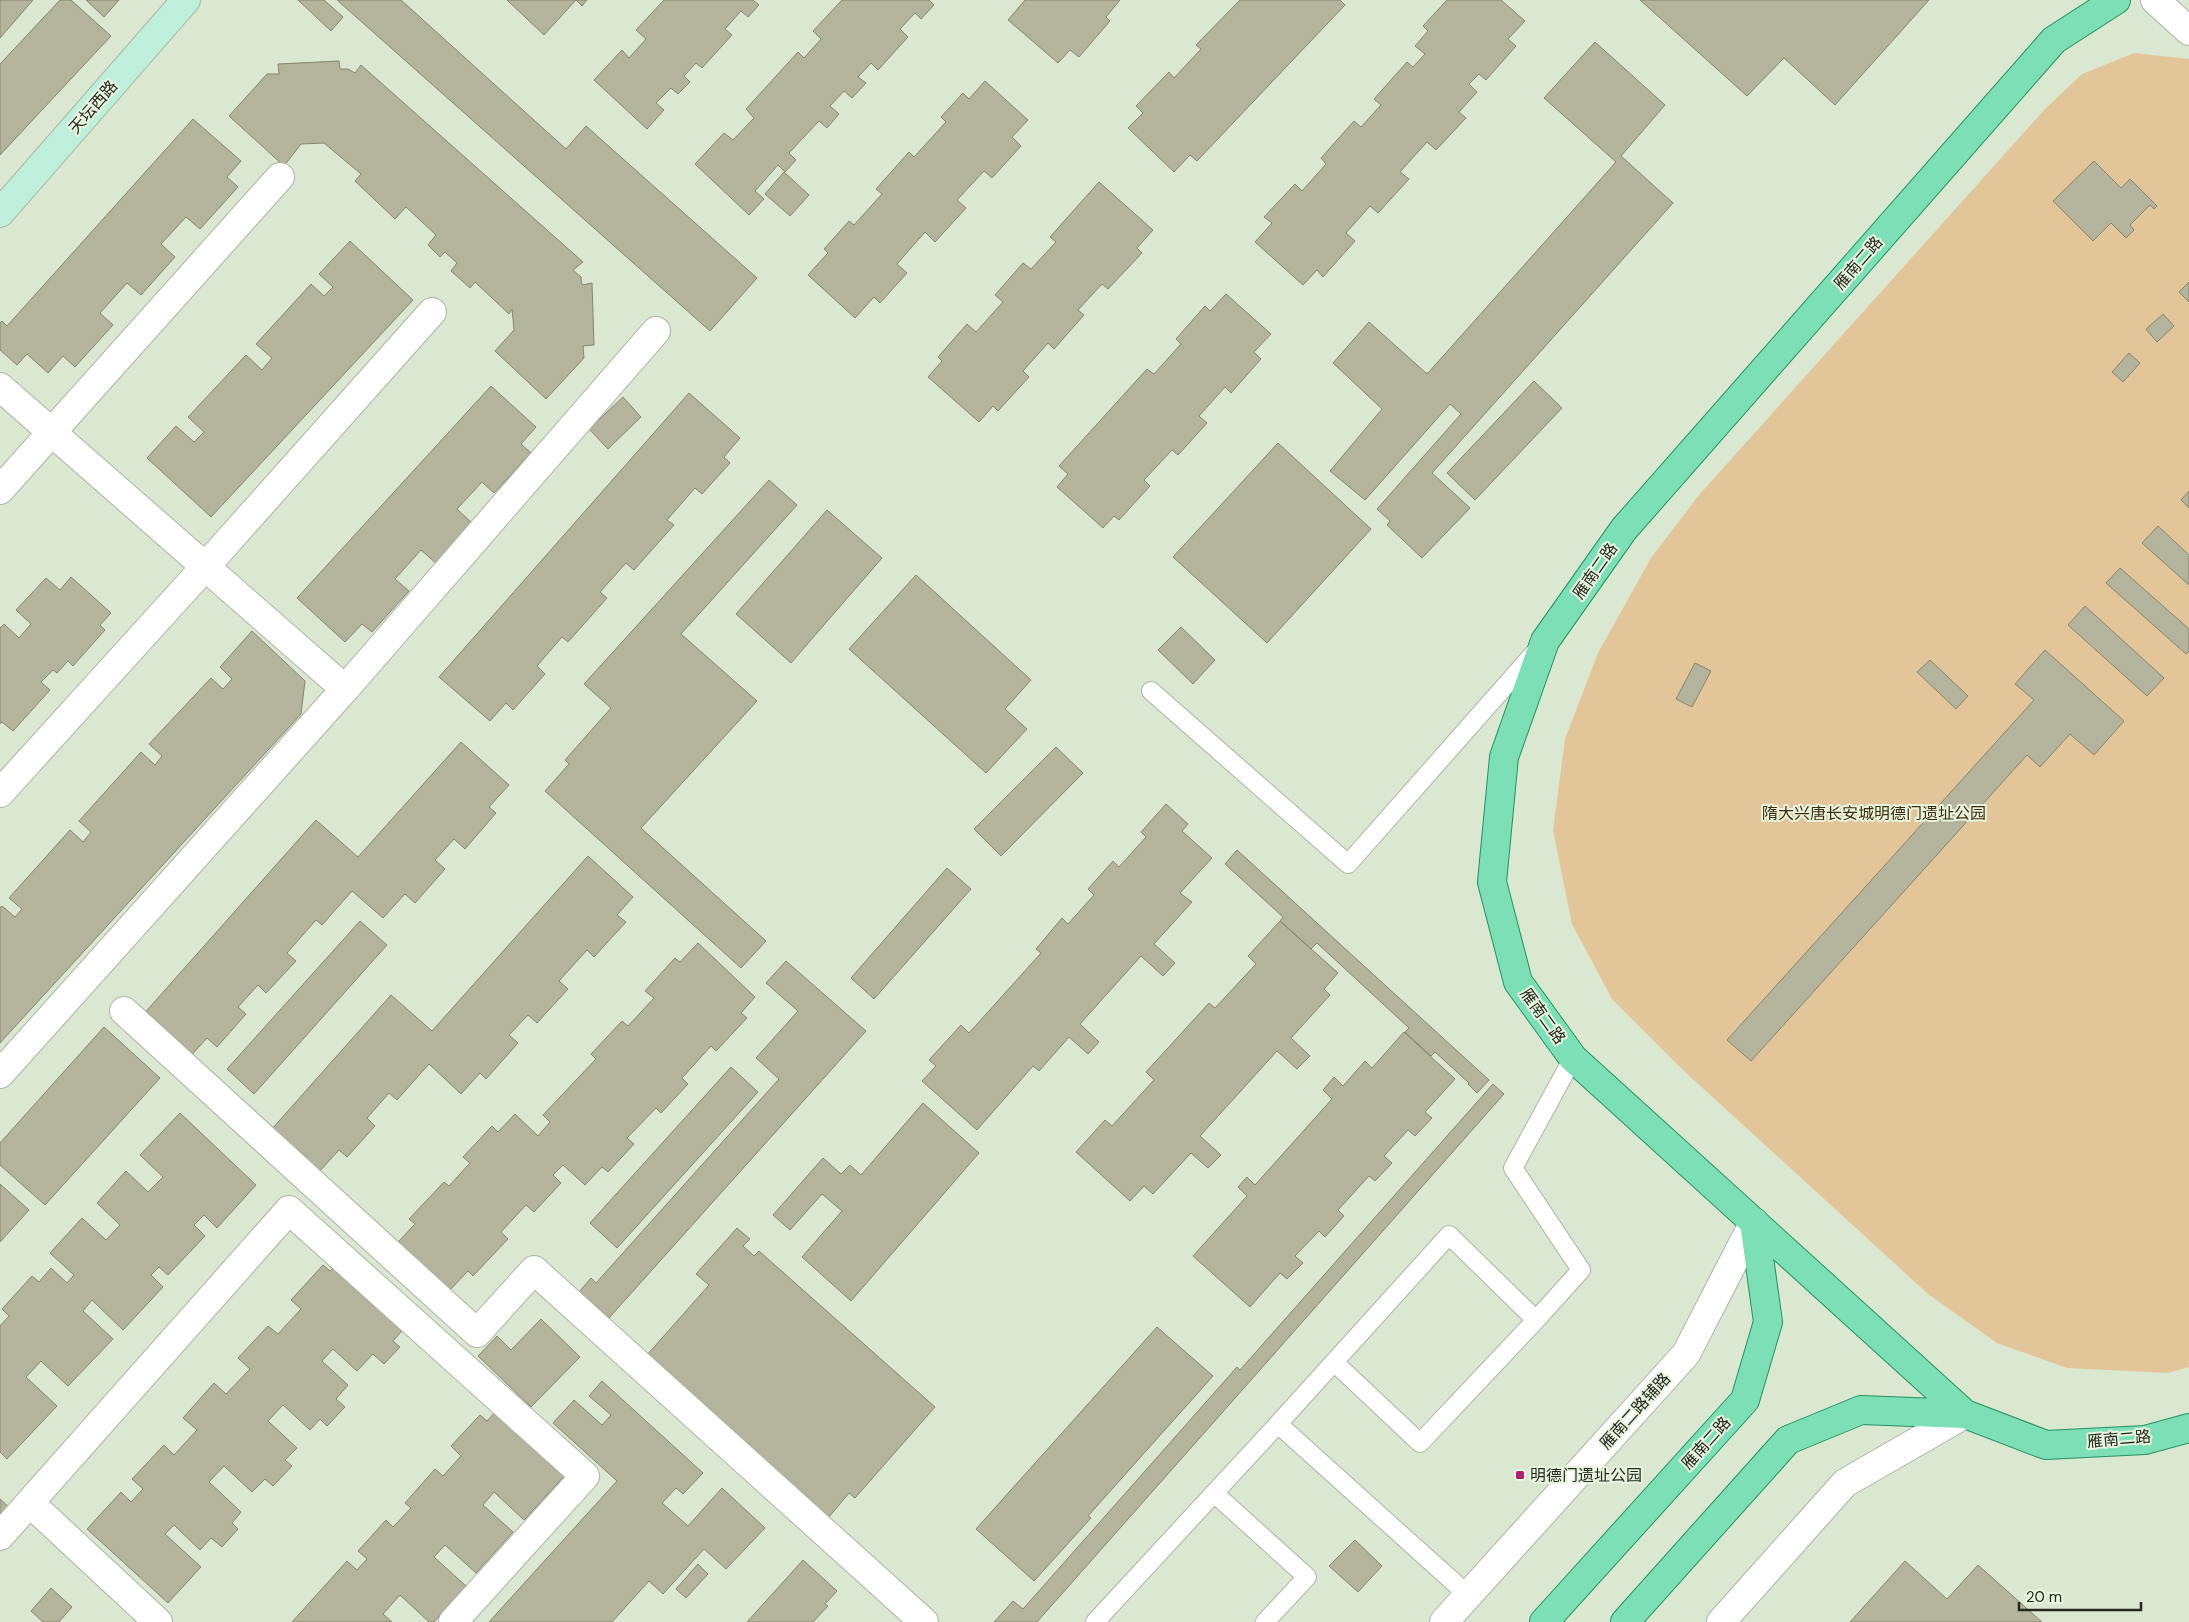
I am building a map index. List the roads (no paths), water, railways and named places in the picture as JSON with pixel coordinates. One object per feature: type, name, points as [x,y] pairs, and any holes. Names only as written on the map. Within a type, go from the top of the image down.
[{"type":"main road","name":"雁南二路","points":[[1965,1414],[1573,1058],[1518,982],[1492,882],[1504,757],[1546,640],[1624,529],[2054,40],[2116,0]]},
{"type":"main road","name":"雁南二路","points":[[1544,1622],[1745,1400],[1768,1322],[1754,1222]]},
{"type":"main road","name":"雁南二路","points":[[1625,1622],[1788,1440],[1861,1410],[1965,1414],[2046,1445],[2145,1440],[2189,1428]]},
{"type":"street","name":"天坛西路","points":[[0,213],[186,0]]},
{"type":"street","points":[[2155,0],[2189,31]]},
{"type":"street","points":[[0,490],[280,177]]},
{"type":"street","points":[[0,793],[205,567],[432,312]]},
{"type":"street","points":[[0,1074],[345,689],[656,331]]},
{"type":"street","points":[[0,387],[345,689]]},
{"type":"street","points":[[124,1012],[478,1333],[534,1270],[924,1622]]},
{"type":"street","points":[[0,1536],[289,1210],[585,1476],[453,1622]]},
{"type":"street","name":"雁南二路辅路","points":[[1444,1622],[1686,1354],[1754,1222]]},
{"type":"street","points":[[1721,1622],[1845,1483],[1965,1414]]},
{"type":"street","points":[[30,1503],[158,1622]]},
{"type":"lane","points":[[1151,691],[1348,864],[1546,640]]},
{"type":"lane","points":[[1334,1362],[1420,1443],[1581,1270],[1513,1168],[1573,1058]]},
{"type":"lane","points":[[1095,1622],[1449,1235],[1536,1320]]},
{"type":"lane","points":[[1278,1424],[1468,1595]]},
{"type":"lane","points":[[1214,1493],[1308,1577],[1265,1622]]},
{"type":"place","name":"明德门遗址公园","points":[[1520,1475]]},
{"type":"park label","name":"隋大兴唐长安城明德门遗址公园","points":[[1874,813]]}]
